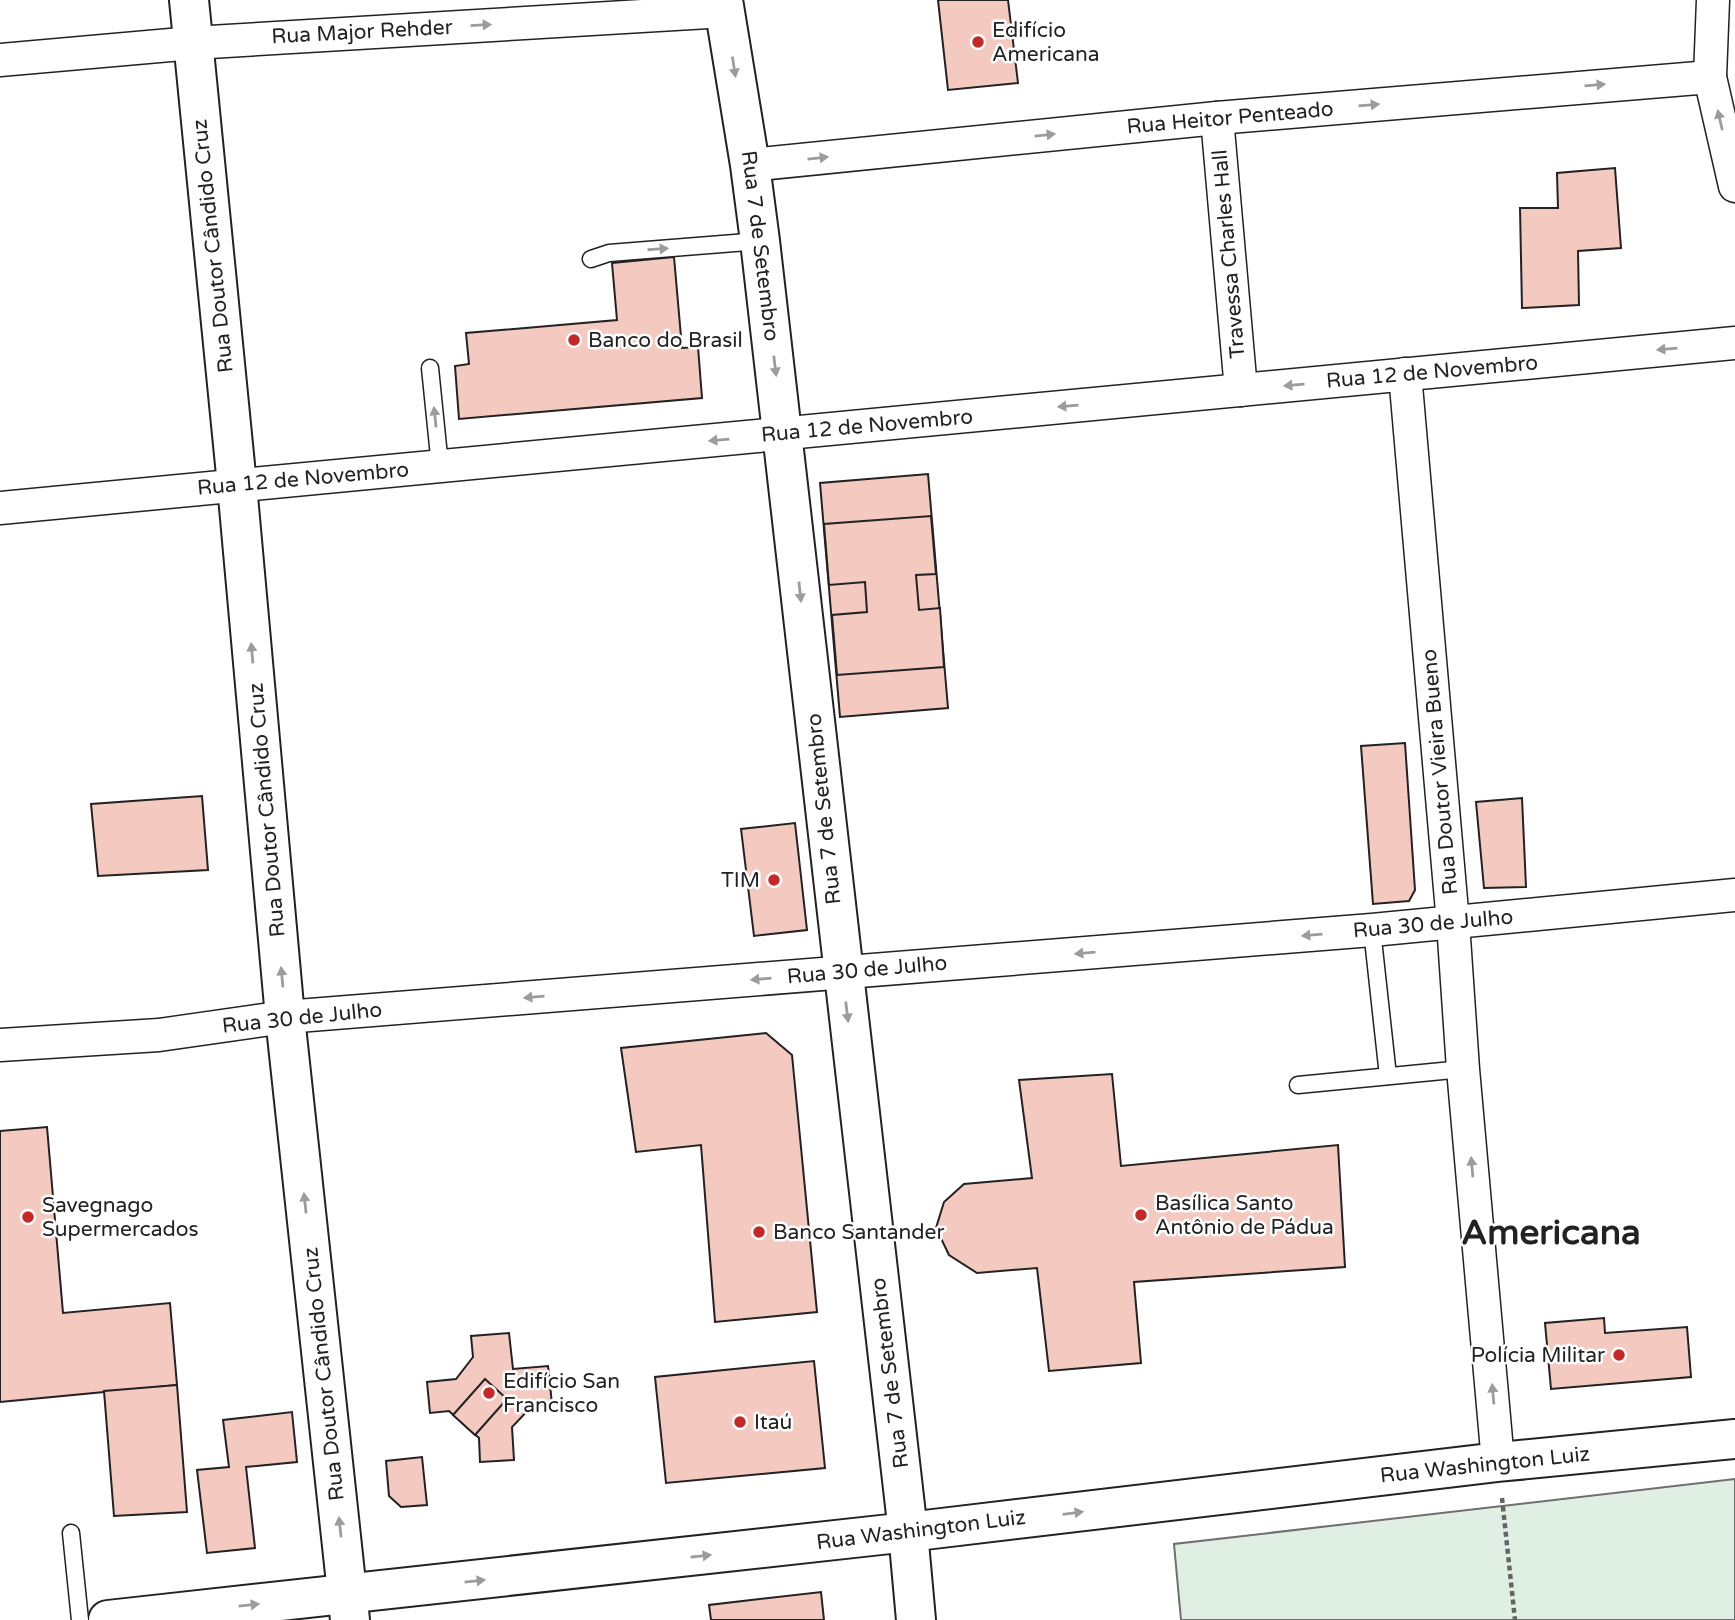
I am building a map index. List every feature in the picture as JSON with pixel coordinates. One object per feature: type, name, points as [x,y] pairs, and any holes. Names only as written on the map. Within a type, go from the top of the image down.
[{"type":"main road","name":"Rua Doutor Cândido Cruz","points":[[189,0],[237,485],[285,1017],[349,1607]]},
{"type":"main road","name":"Rua 7 de Setembro","points":[[724,5],[750,165],[783,434],[916,1620]]},
{"type":"main road","name":"Rua Washington Luiz","points":[[108,1620],[349,1607],[908,1532],[1498,1462],[1735,1439]]},
{"type":"street","name":"Rua Major Rehder","points":[[0,60],[193,43],[724,5]]},
{"type":"street","points":[[1720,7],[1710,77],[1735,186]]},
{"type":"street","name":"Rua Heitor Penteado","points":[[750,165],[1217,118],[1710,77]]},
{"type":"street","name":"Travessa Charles Hall","points":[[1217,118],[1241,390]]},
{"type":"street","name":"Rua 12 de Novembro","points":[[0,508],[1735,343]]},
{"type":"street","name":"Rua Doutor Vieira Bueno","points":[[1405,374],[1498,1462]]},
{"type":"street","name":"Rua 30 de Julho","points":[[0,1045],[159,1035],[285,1017],[1372,930],[1735,895]]},
{"type":"lane","points":[[591,259],[609,253],[760,241]]},
{"type":"lane","points":[[430,368],[440,466]]},
{"type":"lane","points":[[1372,930],[1388,1076]]},
{"type":"lane","points":[[1298,1086],[1463,1069]]},
{"type":"lane","points":[[71,1533],[80,1620]]},
{"type":"path","points":[[1498,1462],[1515,1620]]},
{"type":"green space","points":[[1735,1479],[1735,1620],[1181,1620],[1174,1544]]},
{"type":"building","name":"Edifício Americana","points":[[938,0],[1008,0],[1018,83],[948,90]]},
{"type":"building","points":[[1615,168],[1621,248],[1578,251],[1579,305],[1522,308],[1520,208],[1558,208],[1557,173]]},
{"type":"building","name":"Banco do Brasil","points":[[674,257],[682,348],[698,347],[702,398],[459,419],[455,366],[469,364],[466,333],[617,320],[612,263]]},
{"type":"building","points":[[928,474],[948,708],[840,717],[820,483]]},
{"type":"building","points":[[931,516],[936,574],[916,575],[919,610],[940,608],[944,667],[837,675],[832,615],[867,612],[865,582],[829,585],[824,524]]},
{"type":"building","points":[[1405,743],[1415,890],[1409,901],[1373,904],[1361,746]]},
{"type":"building","points":[[202,796],[208,870],[98,876],[91,804]]},
{"type":"building","points":[[1522,798],[1526,887],[1484,888],[1476,802]]},
{"type":"building","name":"TIM","points":[[795,823],[807,930],[754,936],[741,829]]},
{"type":"building","name":"Banco Santander","points":[[766,1033],[792,1055],[817,1312],[715,1322],[701,1145],[636,1152],[621,1048]]},
{"type":"building","name":"Basílica Santo Antônio de Pádua","points":[[1112,1074],[1121,1166],[1338,1145],[1345,1267],[1134,1282],[1141,1363],[1049,1371],[1037,1268],[977,1273],[949,1255],[936,1228],[944,1202],[964,1184],[1032,1178],[1019,1080]]},
{"type":"building","name":"Savegnago Supermercados","points":[[47,1127],[63,1313],[170,1303],[177,1385],[0,1402],[0,1131]]},
{"type":"building","name":"Polícia Militar","points":[[1604,1318],[1605,1333],[1687,1327],[1691,1377],[1551,1389],[1545,1323]]},
{"type":"building","name":"Edifício San Francisco","points":[[509,1333],[513,1369],[548,1366],[552,1404],[532,1406],[512,1427],[514,1460],[480,1462],[479,1438],[449,1411],[430,1413],[427,1382],[456,1379],[473,1357],[471,1336]]},
{"type":"building","name":"Itaú","points":[[814,1361],[825,1468],[666,1483],[655,1377]]},
{"type":"building","points":[[485,1379],[507,1399],[475,1435],[453,1415]]},
{"type":"building","points":[[177,1385],[187,1512],[114,1516],[104,1391]]},
{"type":"building","points":[[292,1412],[297,1462],[246,1467],[255,1548],[207,1553],[197,1470],[229,1467],[223,1420]]},
{"type":"building","points":[[422,1457],[427,1505],[401,1507],[389,1496],[386,1461]]},
{"type":"building","points":[[821,1592],[824,1620],[711,1620],[709,1605]]},
{"type":"place","name":"Edifício Americana","points":[[978,42]]},
{"type":"place","name":"Banco do Brasil","points":[[574,340]]},
{"type":"place","name":"TIM","points":[[774,880]]},
{"type":"place","name":"Basílica Santo Antônio de Pádua","points":[[1141,1215]]},
{"type":"place","name":"Savegnago Supermercados","points":[[28,1217]]},
{"type":"place","name":"Banco Santander","points":[[759,1232]]},
{"type":"place","name":"Polícia Militar","points":[[1619,1355]]},
{"type":"place","name":"Edifício San Francisco","points":[[489,1393]]},
{"type":"place","name":"Itaú","points":[[740,1422]]},
{"type":"district","name":"Americana","points":[[1551,1233]]}]
